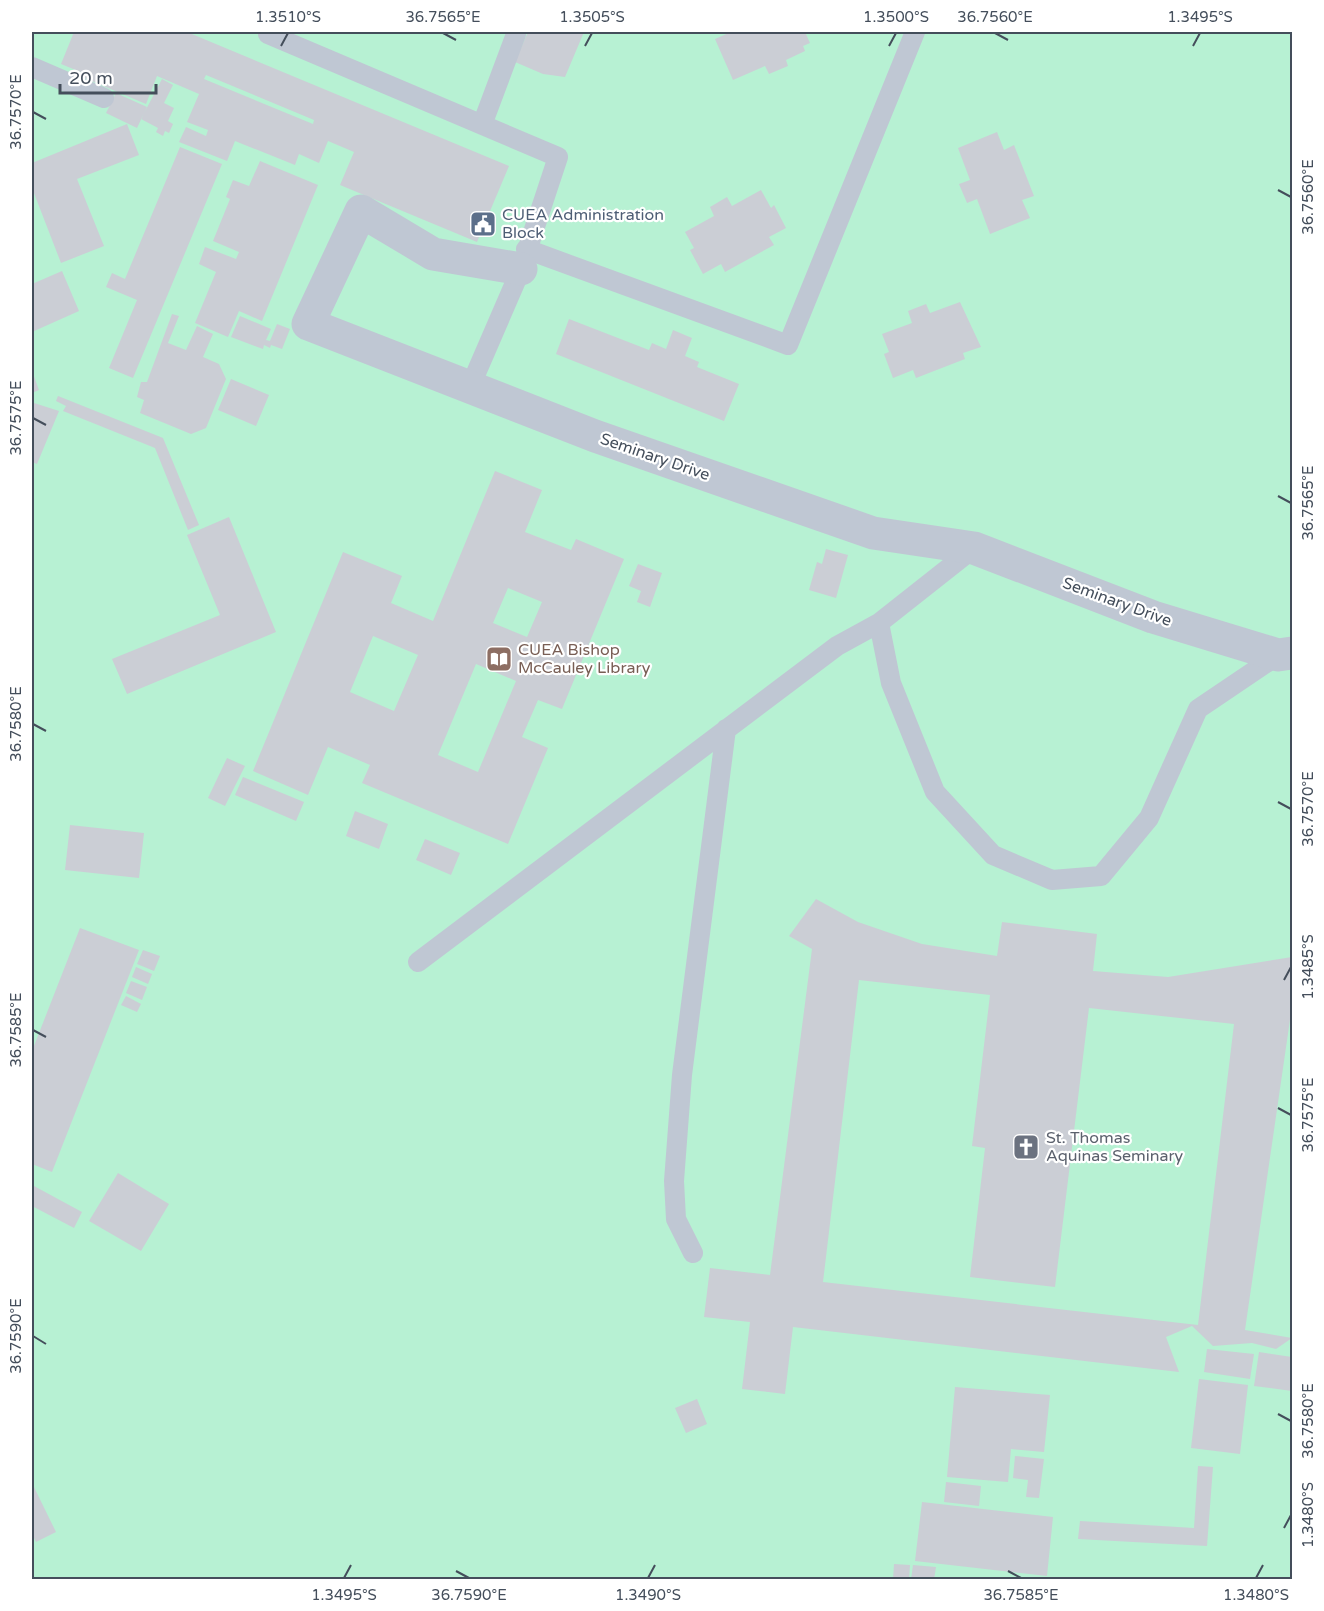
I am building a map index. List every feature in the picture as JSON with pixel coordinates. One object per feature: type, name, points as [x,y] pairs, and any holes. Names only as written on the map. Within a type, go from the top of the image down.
[{"type":"street","name":"Seminary Drive","points":[[523,259],[433,254],[361,211],[308,324],[595,436],[873,533],[974,548],[1154,617],[1285,654]]},
{"type":"lane","points":[[269,32],[268,34],[558,157],[523,259],[470,387]]},
{"type":"lane","points":[[523,259],[788,345],[915,32]]},
{"type":"lane","points":[[482,125],[516,34]]},
{"type":"lane","points":[[32,67],[104,98]]},
{"type":"lane","points":[[417,962],[837,646],[879,623],[974,548]]},
{"type":"lane","points":[[879,623],[891,683],[935,792],[993,855],[1052,880],[1101,876],[1149,818],[1198,710],[1285,654]]},
{"type":"lane","points":[[693,1253],[676,1219],[674,1181],[686,1041],[726,729]]},
{"type":"green space","points":[[32,32],[1292,32],[1292,1579],[32,1579]]},
{"type":"building","points":[[74,32],[187,32],[509,166],[477,242],[340,185],[354,152],[328,141],[319,163],[299,154],[295,165],[235,141],[227,161],[179,142],[186,127],[206,136],[208,130],[187,122],[199,94],[157,76],[146,104],[82,77],[83,73],[61,64]],"holes":[[[206,75],[314,120],[313,124],[204,79]]]},
{"type":"building","points":[[528,32],[584,32],[565,77],[543,74],[515,62]]},
{"type":"building","points":[[731,32],[805,32],[810,43],[803,46],[805,51],[786,60],[788,66],[769,74],[765,66],[733,80],[715,39]]},
{"type":"building","points":[[162,79],[173,85],[164,103],[174,108],[168,121],[173,124],[169,133],[165,131],[163,136],[156,132],[158,128],[141,119]]},
{"type":"building","points":[[116,93],[147,107],[137,128],[106,113]]},
{"type":"building","points":[[127,124],[139,155],[77,179],[104,246],[61,263],[32,188],[32,163]]},
{"type":"building","points":[[997,132],[1004,150],[1014,145],[1034,196],[1022,200],[1030,218],[990,234],[977,199],[967,203],[959,184],[970,180],[958,148]]},
{"type":"building","points":[[180,147],[222,164],[133,378],[109,368],[137,300],[106,287],[112,273],[125,279]]},
{"type":"building","points":[[260,161],[318,185],[262,321],[239,311],[228,337],[195,323],[216,272],[199,264],[205,247],[236,259],[239,252],[213,241],[230,199],[226,197],[233,180],[249,186]]},
{"type":"building","points":[[761,190],[771,208],[774,205],[786,228],[769,237],[774,245],[725,272],[721,264],[703,274],[690,250],[694,248],[685,232],[714,216],[710,207],[727,197],[732,206]]},
{"type":"building","points":[[62,271],[79,311],[32,332],[32,284]]},
{"type":"building","points":[[960,302],[981,347],[963,353],[965,359],[916,378],[913,370],[893,378],[884,354],[889,352],[882,334],[912,323],[908,311],[926,304],[930,313]]},
{"type":"building","points":[[172,314],[179,316],[168,343],[186,350],[197,326],[213,334],[203,357],[219,364],[226,379],[206,428],[191,434],[140,413],[144,400],[137,397],[141,382],[147,382]]},
{"type":"building","points":[[240,316],[271,329],[266,340],[270,341],[277,324],[290,329],[282,349],[264,345],[263,349],[231,337]]},
{"type":"building","points":[[569,319],[649,350],[652,343],[666,349],[673,330],[692,338],[685,356],[699,362],[697,367],[739,384],[724,421],[556,354]]},
{"type":"building","points":[[32,371],[39,390],[32,393]]},
{"type":"building","points":[[231,379],[269,395],[256,426],[218,410]]},
{"type":"building","points":[[58,396],[163,438],[199,525],[188,530],[155,448],[63,411],[66,406],[56,401]]},
{"type":"building","points":[[32,404],[59,411],[37,464],[32,462]]},
{"type":"building","name":"CUEA Bishop McCauley Library","points":[[495,471],[542,490],[525,532],[571,550],[576,539],[624,559],[562,709],[538,700],[522,737],[548,748],[508,844],[362,783],[370,765],[328,747],[308,795],[253,771],[343,552],[402,576],[391,603],[433,621]],"holes":[[[508,588],[542,602],[527,637],[493,623]],[[373,636],[418,655],[394,711],[350,692]],[[476,664],[516,681],[478,772],[438,755]]]},
{"type":"building","points":[[229,517],[276,632],[127,694],[112,659],[220,615],[187,535]]},
{"type":"building","points":[[826,549],[848,555],[836,598],[809,590],[817,562],[822,564]]},
{"type":"building","points":[[638,564],[662,573],[650,607],[637,602],[641,591],[629,586]]},
{"type":"building","points":[[227,758],[245,766],[225,806],[208,798]]},
{"type":"building","points":[[243,777],[304,802],[296,821],[235,795]]},
{"type":"building","points":[[355,811],[388,824],[379,849],[346,836]]},
{"type":"building","points":[[70,825],[144,833],[139,878],[65,870]]},
{"type":"building","points":[[425,839],[460,853],[451,875],[416,860]]},
{"type":"building","name":"St. Thomas Aquinas Seminary","points":[[816,899],[858,922],[922,944],[997,956],[1002,922],[1097,934],[1093,971],[1168,977],[1292,957],[1292,1006],[1245,1330],[1292,1338],[1276,1349],[1252,1343],[1213,1346],[1192,1326],[1166,1337],[1179,1372],[793,1327],[785,1394],[742,1389],[750,1322],[704,1317],[710,1268],[770,1275],[812,949],[789,936]],"holes":[[[859,980],[990,995],[972,1146],[985,1148],[970,1277],[1055,1287],[1089,1008],[1234,1024],[1198,1325],[823,1282]]]},
{"type":"building","points":[[80,928],[139,950],[52,1172],[32,1164],[32,1051]]},
{"type":"building","points":[[143,950],[160,956],[154,971],[137,964]]},
{"type":"building","points":[[136,967],[152,974],[148,984],[132,977]]},
{"type":"building","points":[[131,981],[147,987],[142,1000],[126,993]]},
{"type":"building","points":[[126,996],[141,1004],[137,1012],[121,1005]]},
{"type":"building","points":[[118,1173],[169,1204],[141,1251],[89,1221]]},
{"type":"building","points":[[34,1186],[82,1212],[74,1228],[32,1206]]},
{"type":"building","points":[[1207,1349],[1254,1354],[1250,1379],[1204,1372]]},
{"type":"building","points":[[1259,1352],[1292,1357],[1292,1391],[1254,1386]]},
{"type":"building","points":[[1199,1379],[1248,1385],[1240,1454],[1191,1448]]},
{"type":"building","points":[[955,1387],[1050,1395],[1044,1452],[1011,1449],[1008,1482],[947,1477]]},
{"type":"building","points":[[697,1399],[707,1424],[686,1433],[675,1408]]},
{"type":"building","points":[[1015,1456],[1044,1459],[1039,1498],[1026,1497],[1028,1480],[1013,1478]]},
{"type":"building","points":[[1198,1466],[1213,1467],[1207,1546],[1078,1539],[1080,1521],[1194,1528]]},
{"type":"building","points":[[946,1482],[981,1486],[979,1506],[944,1502]]},
{"type":"building","points":[[32,1483],[56,1532],[36,1542],[32,1534]]},
{"type":"building","points":[[922,1502],[1053,1517],[1047,1576],[915,1561]]},
{"type":"building","points":[[894,1564],[910,1565],[909,1580],[893,1580]]},
{"type":"building","points":[[913,1565],[936,1567],[934,1580],[911,1580]]},
{"type":"place","name":"CUEA Administration Block","points":[[483,224]]},
{"type":"place","name":"CUEA Bishop McCauley Library","points":[[499,659]]},
{"type":"place","name":"St. Thomas Aquinas Seminary","points":[[1026,1147]]}]
